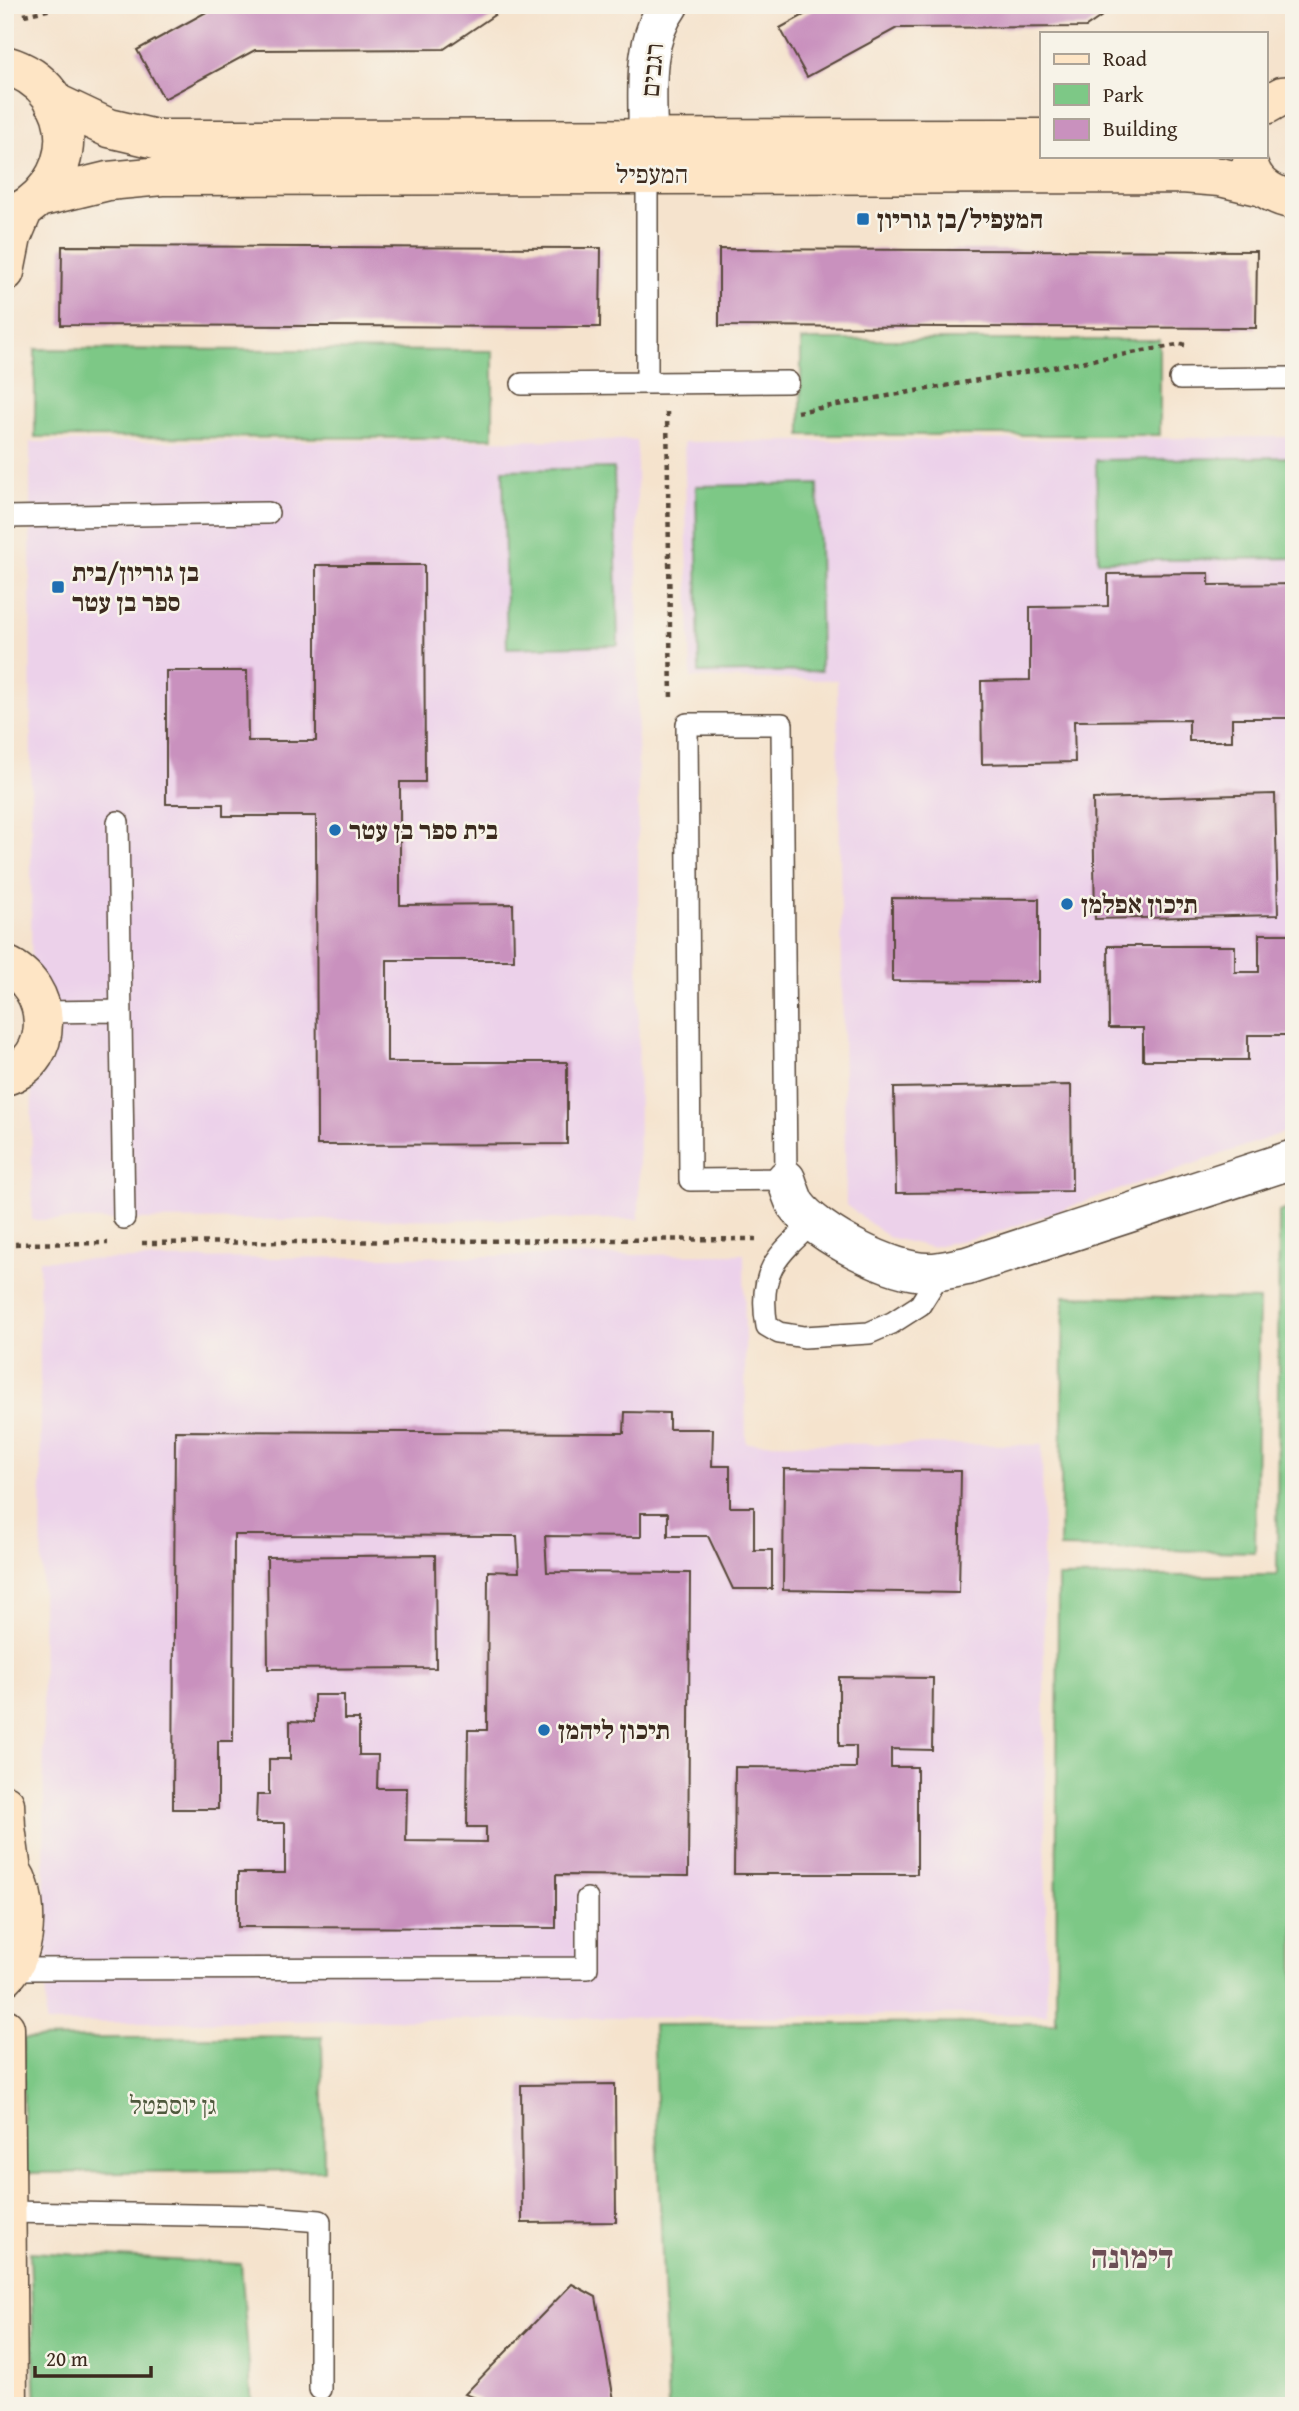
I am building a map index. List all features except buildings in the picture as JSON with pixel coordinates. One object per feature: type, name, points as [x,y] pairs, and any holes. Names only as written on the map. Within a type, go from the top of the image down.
[{"type":"street","name":"רגבים","points":[[648,156],[648,65],[659,19],[669,5]]},
{"type":"street","points":[[5,272],[12,237],[23,208],[55,179],[64,148],[63,127],[54,102],[13,48]]},
{"type":"street","points":[[1268,104],[1282,96],[1294,95]]},
{"type":"street","name":"המעפיל","points":[[54,102],[109,128],[156,139],[1182,174],[1267,181]]},
{"type":"street","name":"המעפיל","points":[[23,208],[79,186],[162,176],[1040,138]]},
{"type":"street","points":[[5,1108],[11,1074],[27,1065],[37,1052],[42,1037],[43,1012],[39,998],[29,981],[7,956]]},
{"type":"street","points":[[786,1179],[805,1230],[836,1237],[902,1269],[929,1272],[967,1266],[1294,1159]]},
{"type":"street","points":[[5,1804],[9,1867],[17,1878],[22,1893],[24,1923],[22,1942],[9,1973],[5,2027],[8,2406]]},
{"type":"lane","points":[[648,156],[657,383]]},
{"type":"lane","points":[[1180,379],[1294,378]]},
{"type":"lane","points":[[522,384],[788,382]]},
{"type":"lane","points":[[5,517],[268,513]]},
{"type":"lane","points":[[687,724],[782,724],[786,1179],[690,1180],[687,724]]},
{"type":"lane","points":[[118,822],[124,1218]]},
{"type":"lane","points":[[43,1012],[120,1011]]},
{"type":"lane","points":[[805,1230],[779,1254],[767,1277],[763,1304],[767,1326],[779,1333],[804,1336],[869,1333],[892,1323],[920,1305],[942,1270]]},
{"type":"lane","points":[[9,1973],[587,1968],[587,1899]]},
{"type":"lane","points":[[6,2212],[256,2216],[320,2221],[320,2389]]},
{"type":"path","points":[[13,48],[70,5]]},
{"type":"path","points":[[788,382],[789,414],[1183,344],[1180,379]]},
{"type":"path","points":[[657,383],[671,703],[687,724]]},
{"type":"path","points":[[130,1243],[805,1230]]},
{"type":"path","points":[[5,1244],[116,1243]]},
{"type":"shaded area","name":"תיכון אפלמן","points":[[1294,437],[1294,1129],[992,1234],[930,1247],[888,1237],[846,1205],[837,680],[691,678],[684,442]]},
{"type":"shaded area","name":"בית ספר בן עטר","points":[[637,440],[639,1219],[32,1220],[30,442]]},
{"type":"shaded area","name":"תיכון ליהמן","points":[[744,1254],[746,1443],[1042,1445],[1047,2014],[46,2023],[39,1260]]},
{"type":"green space","points":[[801,340],[1160,340],[1160,435],[801,435]]},
{"type":"green space","points":[[35,349],[493,351],[493,438],[35,437]]},
{"type":"green space","points":[[1294,457],[1294,558],[1098,561],[1096,460]]},
{"type":"green space","points":[[614,468],[618,645],[507,648],[503,470]]},
{"type":"green space","points":[[818,484],[821,671],[699,673],[696,486]]},
{"type":"green space","points":[[1294,1207],[1294,2406],[668,2406],[653,2025],[1056,2023],[1058,1577],[1277,1575],[1279,1212]]},
{"type":"green space","points":[[1064,1296],[1259,1300],[1255,1552],[1060,1548]]},
{"type":"green space","name":"גן יוספטל","points":[[322,2036],[324,2170],[24,2173],[23,2039]]},
{"type":"green space","points":[[30,2252],[241,2264],[252,2406],[36,2406]]},
{"type":"place","name":"המעפיל/בן גוריון","points":[[863,219]]},
{"type":"place","name":"בן גוריון/בית ספר בן עטר","points":[[58,587]]},
{"type":"place","name":"בית ספר בן עטר","points":[[335,830]]},
{"type":"place","name":"תיכון אפלמן","points":[[1067,904]]},
{"type":"place","name":"תיכון ליהמן","points":[[544,1730]]},
{"type":"district","name":"דימונה","points":[[1132,2256]]}]
